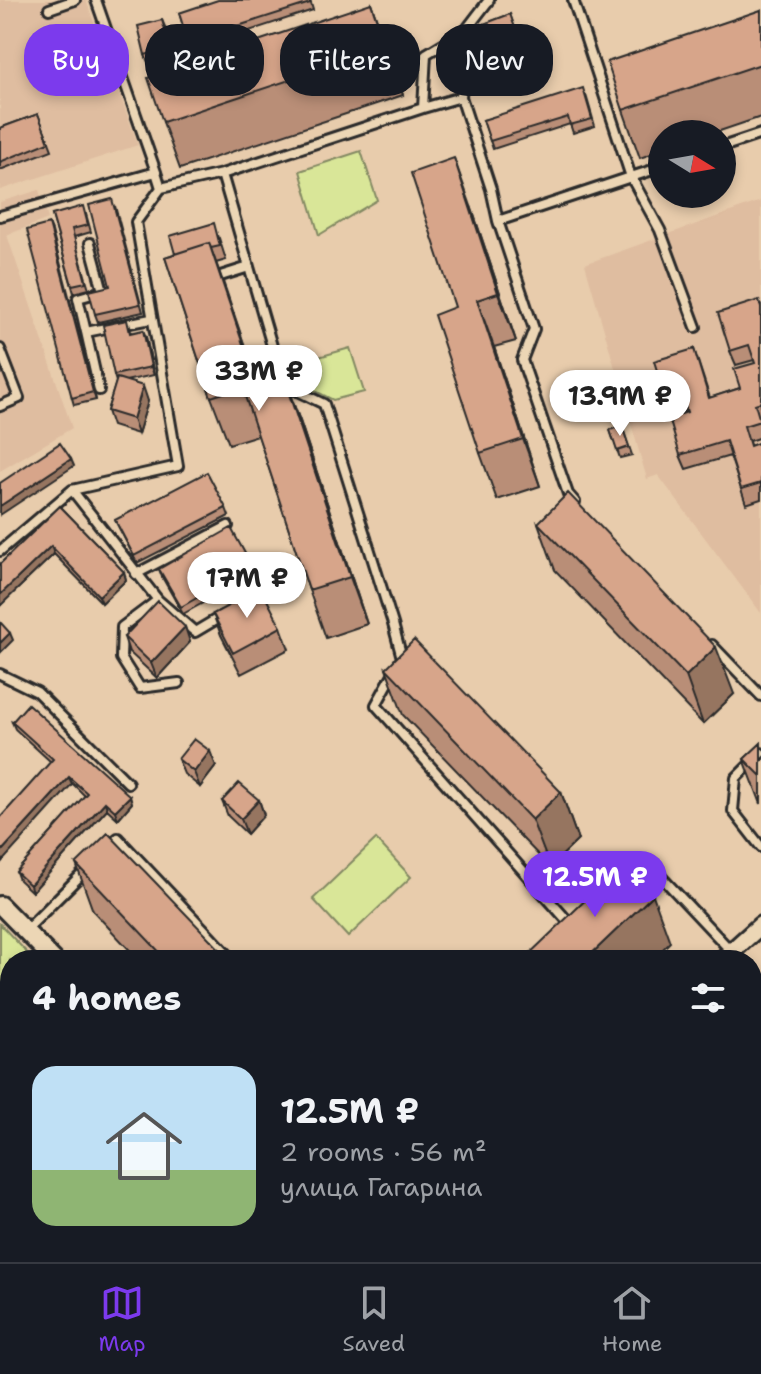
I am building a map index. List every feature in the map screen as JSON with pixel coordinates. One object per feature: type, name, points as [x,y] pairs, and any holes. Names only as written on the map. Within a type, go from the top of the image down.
[{"type":"street","points":[[0,905],[44,950]]},
{"type":"street","points":[[734,950],[761,925]]},
{"type":"lane","points":[[49,9],[75,0]]},
{"type":"lane","points":[[96,0],[161,188]]},
{"type":"lane","points":[[471,24],[489,0]]},
{"type":"lane","points":[[573,0],[631,177],[660,230],[696,327]]},
{"type":"lane","points":[[423,108],[426,54],[436,48]]},
{"type":"lane","points":[[0,551],[72,490],[178,466],[136,222],[161,188],[222,174],[461,97],[534,329],[522,360],[568,494],[583,510]]},
{"type":"lane","points":[[736,142],[761,134]]},
{"type":"lane","points":[[0,216],[156,172]]},
{"type":"lane","points":[[498,221],[648,172]]},
{"type":"lane","points":[[222,174],[283,384],[324,404],[393,624],[402,658],[376,705],[574,928]]},
{"type":"lane","points":[[90,243],[103,291],[78,298],[99,390]]},
{"type":"lane","points":[[194,284],[249,267]]},
{"type":"lane","points":[[86,332],[151,319]]},
{"type":"lane","points":[[0,349],[19,398],[0,406]]},
{"type":"lane","points":[[72,490],[158,600],[195,632],[231,611]]},
{"type":"lane","points":[[136,574],[228,526]]},
{"type":"lane","points":[[158,600],[122,627],[121,658],[140,688],[179,683]]},
{"type":"lane","points":[[708,640],[761,696]]},
{"type":"lane","points":[[0,674],[37,692],[128,783]]},
{"type":"lane","points":[[761,753],[736,778],[733,811],[761,847]]},
{"type":"lane","points":[[25,931],[118,838],[224,950]]},
{"type":"lane","points":[[619,894],[653,868],[722,950]]},
{"type":"lane","points":[[565,936],[586,920]]},
{"type":"shaded area","points":[[0,0],[86,0],[95,24],[24,24],[24,96],[120,96],[138,145],[0,190]]},
{"type":"shaded area","points":[[39,190],[48,219],[7,235],[72,428],[0,471],[0,202]]},
{"type":"shaded area","points":[[761,201],[761,613],[658,475],[647,479],[585,264]]},
{"type":"green space","points":[[361,151],[377,200],[319,235],[300,171]]},
{"type":"green space","points":[[350,348],[364,392],[333,400],[290,378],[287,366]]},
{"type":"green space","points":[[376,839],[411,877],[348,937],[313,899]]},
{"type":"green space","points":[[0,924],[25,950],[0,950]]},
{"type":"building","points":[[218,0],[309,0],[310,3],[244,24],[182,24],[179,13]]},
{"type":"building","points":[[371,3],[378,24],[309,24]]},
{"type":"building","points":[[761,10],[761,64],[623,110],[607,62]]},
{"type":"building","points":[[510,14],[514,24],[484,24]]},
{"type":"building","points":[[145,24],[145,55],[138,26]]},
{"type":"building","points":[[280,34],[280,83],[264,88],[264,39]]},
{"type":"building","points":[[583,88],[592,119],[570,125],[568,117],[490,141],[483,120]]},
{"type":"building","points":[[154,96],[241,96],[163,122]]},
{"type":"building","points":[[38,114],[49,142],[0,162],[0,128]]},
{"type":"building","points":[[454,158],[498,293],[477,300],[523,439],[480,453],[434,315],[455,307],[411,173]]},
{"type":"building","points":[[112,199],[140,304],[95,314],[89,291],[110,286],[89,205]]},
{"type":"building","points":[[83,206],[88,225],[72,229],[86,282],[72,285],[52,215]]},
{"type":"building","points":[[214,223],[220,246],[211,248],[209,243],[175,254],[170,236]]},
{"type":"building","points":[[49,224],[93,392],[72,398],[27,230]]},
{"type":"building","points":[[209,243],[256,383],[282,373],[350,577],[309,590],[242,387],[211,397],[165,257]]},
{"type":"building","points":[[759,300],[761,402],[755,404],[760,421],[744,426],[750,446],[761,442],[761,483],[741,489],[726,441],[680,455],[669,418],[687,412],[682,395],[666,400],[654,361],[694,349],[709,398],[740,388],[734,369],[755,363],[749,345],[730,351],[718,313]]},
{"type":"building","points":[[127,320],[130,333],[143,330],[151,367],[114,375],[103,325]]},
{"type":"building","points":[[117,378],[143,386],[133,419],[107,411]]},
{"type":"building","points":[[622,426],[629,447],[617,451],[610,430]]},
{"type":"building","points":[[60,443],[71,459],[0,506],[0,483]]},
{"type":"building","points":[[207,472],[226,508],[134,556],[115,520]]},
{"type":"building","points":[[568,493],[716,647],[686,676],[538,523]]},
{"type":"building","points":[[60,506],[124,572],[99,596],[51,546],[0,595],[0,564]]},
{"type":"building","points":[[231,528],[252,566],[181,607],[159,569]]},
{"type":"building","points":[[261,588],[281,627],[233,653],[213,614]]},
{"type":"building","points":[[158,601],[185,627],[151,663],[124,637]]},
{"type":"building","points":[[0,622],[10,633],[0,643]]},
{"type":"building","points":[[414,640],[561,792],[532,820],[386,668]]},
{"type":"building","points":[[28,704],[130,796],[115,811],[105,802],[30,885],[16,872],[87,793],[69,777],[0,853],[0,818],[53,759],[12,722]]},
{"type":"building","points":[[194,739],[210,751],[194,772],[178,759]]},
{"type":"building","points":[[761,743],[761,776],[744,759]]},
{"type":"building","points":[[239,783],[259,800],[241,819],[222,801]]},
{"type":"building","points":[[108,833],[220,950],[158,950],[76,864]]},
{"type":"building","points":[[623,864],[653,895],[595,950],[533,950]]}]
